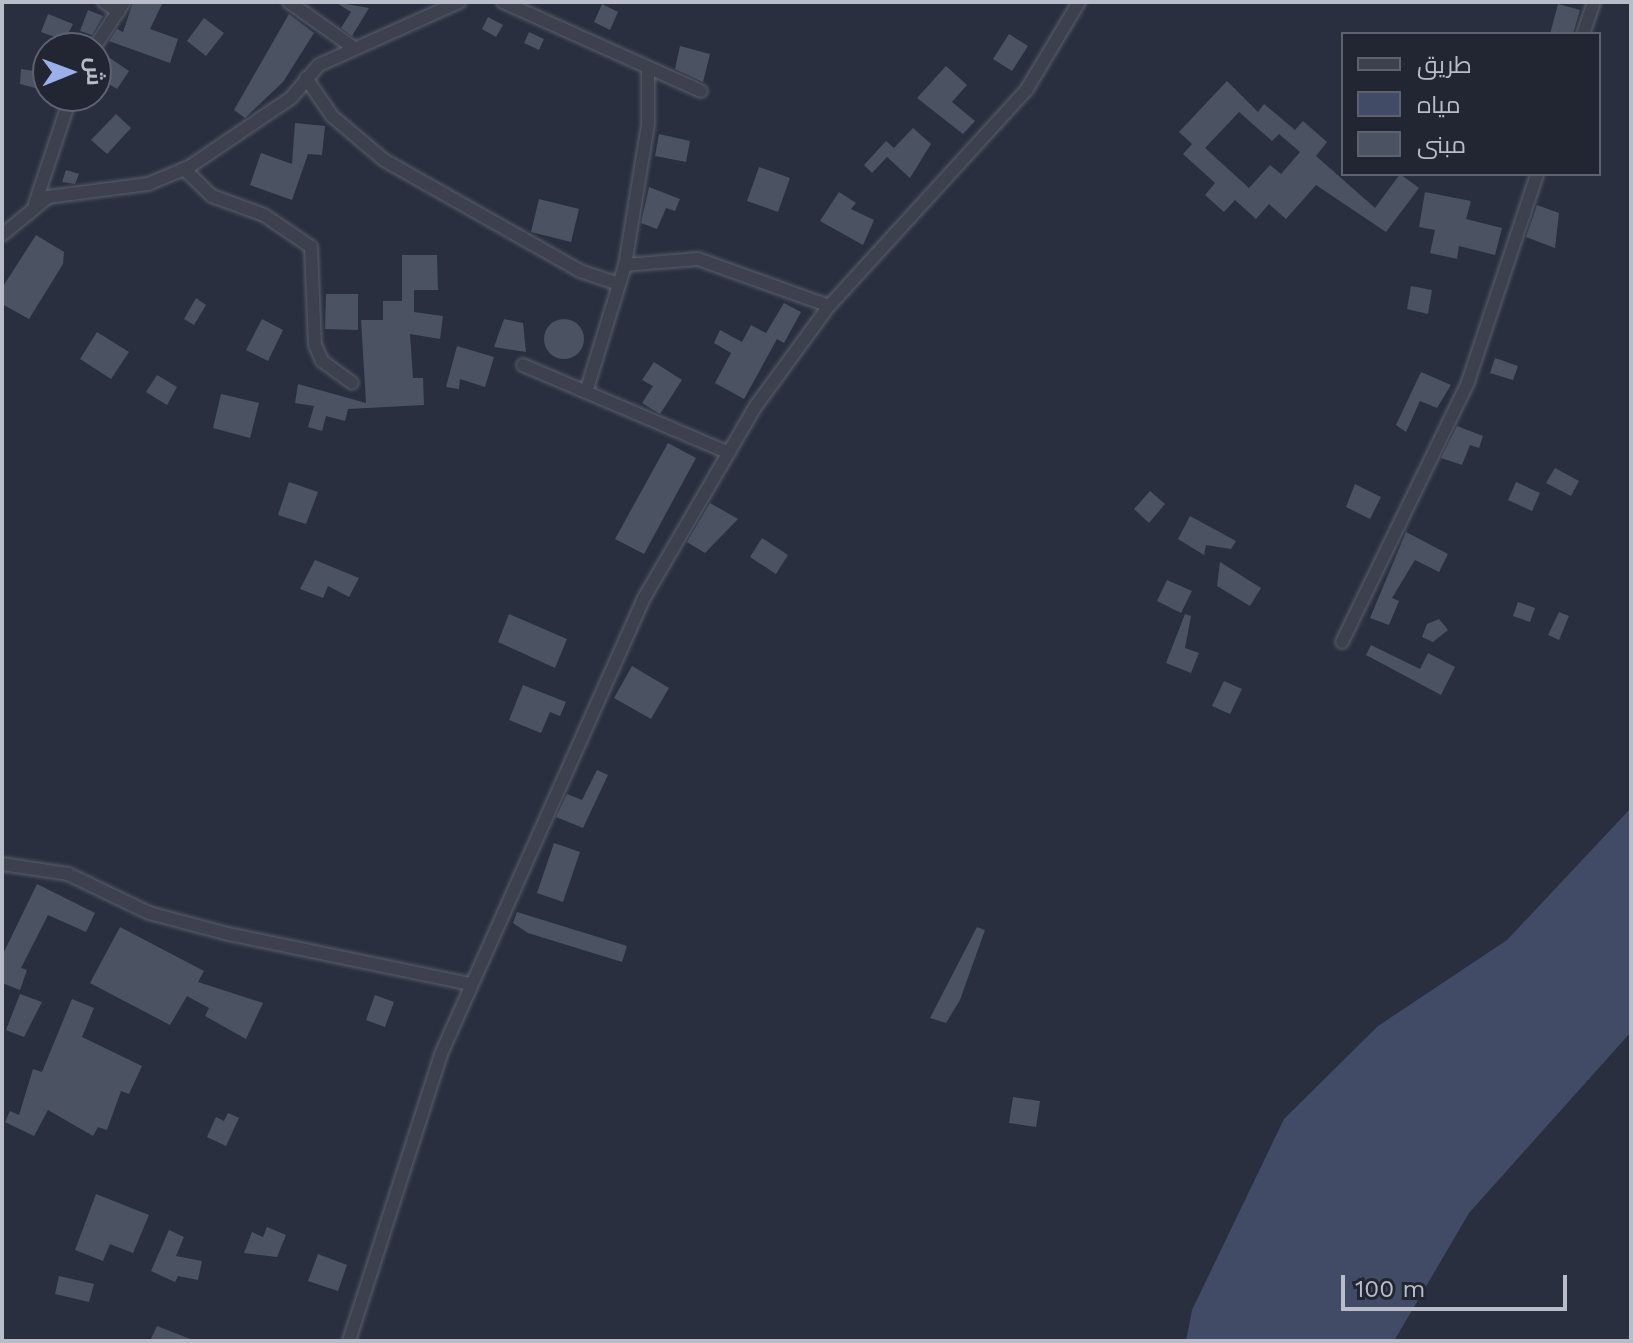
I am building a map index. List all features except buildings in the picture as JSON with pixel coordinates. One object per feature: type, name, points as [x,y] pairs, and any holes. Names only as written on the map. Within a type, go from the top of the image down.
[{"type":"street","points":[[104,2],[121,6],[104,32]]},
{"type":"street","points":[[289,2],[354,48]]},
{"type":"street","points":[[2,235],[35,204],[83,188],[148,184],[184,169],[266,117],[306,78],[354,48],[459,2]]},
{"type":"street","points":[[503,2],[648,70],[701,91]]},
{"type":"street","points":[[349,1341],[470,984],[644,598],[729,453],[829,306],[1027,89],[1079,2]]},
{"type":"street","points":[[1584,32],[1594,2]]},
{"type":"street","points":[[586,392],[625,265],[648,124],[648,70]]},
{"type":"street","points":[[306,78],[332,116],[384,160],[580,271],[619,284]]},
{"type":"street","points":[[35,204],[66,112]]},
{"type":"street","points":[[184,169],[212,196],[264,215],[311,247],[315,345],[322,361],[352,383]]},
{"type":"street","points":[[1342,642],[1468,382],[1536,176]]},
{"type":"street","points":[[625,265],[698,259],[829,306]]},
{"type":"street","points":[[523,365],[729,453]]},
{"type":"street","points":[[2,864],[68,874],[149,913],[224,933],[470,984]]},
{"type":"water","points":[[1631,808],[1631,1032],[1469,1213],[1394,1341],[1186,1341],[1192,1310],[1284,1119],[1378,1026],[1507,940]]}]
